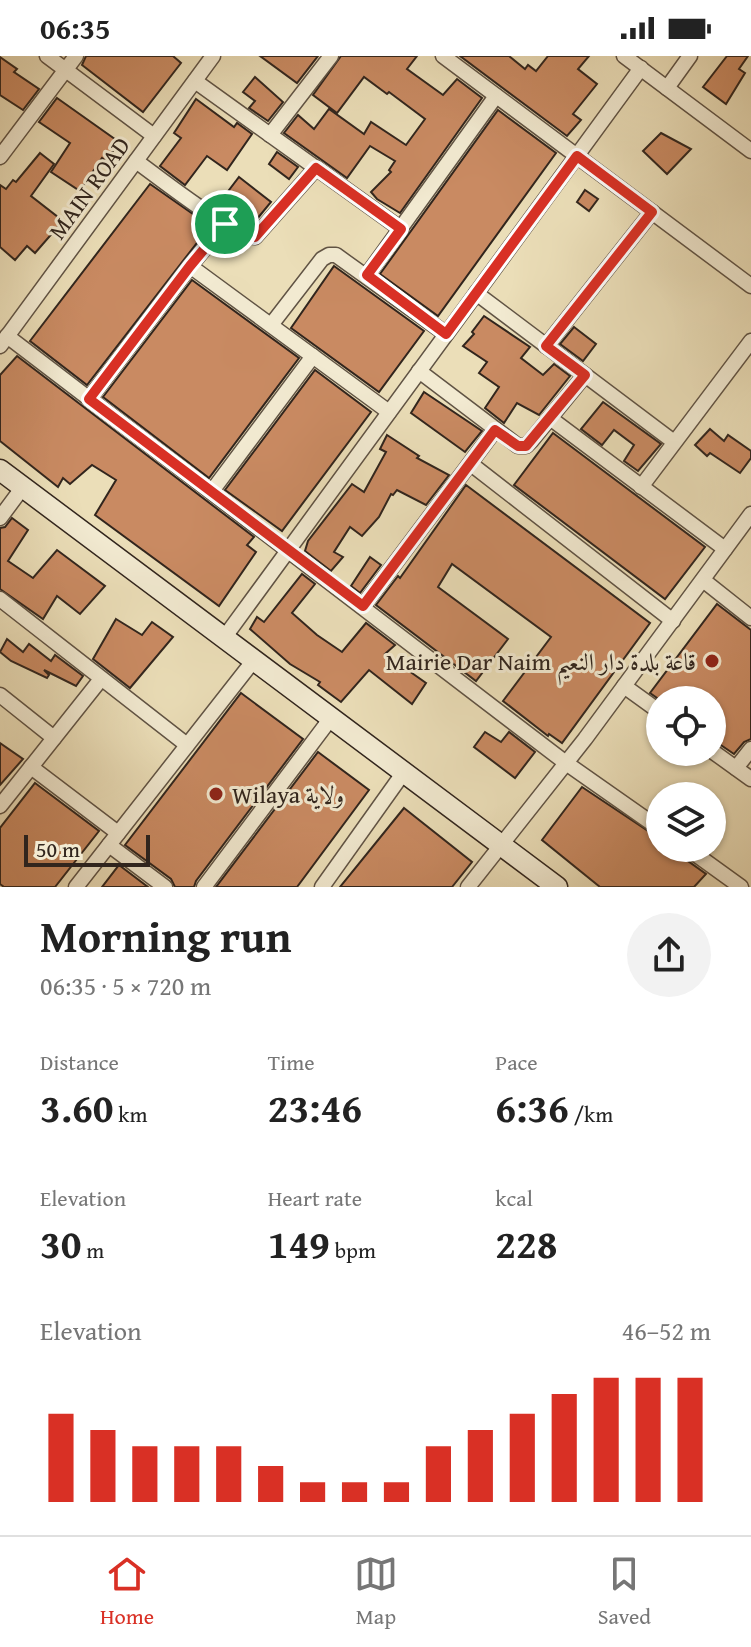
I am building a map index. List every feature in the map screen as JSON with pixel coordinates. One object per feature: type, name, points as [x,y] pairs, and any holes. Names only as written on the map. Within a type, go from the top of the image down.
[{"type":"street","points":[[47,56],[154,136]]},
{"type":"street","points":[[1,154],[76,56]]},
{"type":"street","name":"MAIN ROAD","points":[[4,341],[213,56]]},
{"type":"street","points":[[270,135],[331,56]]},
{"type":"street","points":[[443,56],[751,286]]},
{"type":"street","points":[[624,56],[751,151]]},
{"type":"street","points":[[667,88],[690,56]]},
{"type":"street","points":[[224,638],[641,68]]},
{"type":"street","points":[[195,81],[401,229]]},
{"type":"street","points":[[367,275],[496,96]]},
{"type":"street","points":[[136,161],[242,235],[255,237],[316,168]]},
{"type":"street","points":[[546,346],[652,212]]},
{"type":"street","points":[[89,399],[225,224]]},
{"type":"street","points":[[271,325],[322,259],[336,255],[446,334]]},
{"type":"street","points":[[190,266],[389,412]]},
{"type":"street","points":[[476,293],[674,442]]},
{"type":"street","points":[[4,341],[89,399],[566,763],[646,819]]},
{"type":"street","points":[[641,487],[751,341]]},
{"type":"street","points":[[212,491],[313,356]]},
{"type":"street","points":[[419,371],[518,446],[526,446],[585,375]]},
{"type":"street","points":[[550,418],[725,549]]},
{"type":"street","points":[[363,606],[495,430]]},
{"type":"street","points":[[471,464],[673,621]]},
{"type":"street","points":[[0,470],[557,887]]},
{"type":"street","points":[[0,518],[23,487]]},
{"type":"street","points":[[468,887],[566,763],[751,514]]},
{"type":"street","points":[[703,580],[751,618]]},
{"type":"street","points":[[0,599],[187,745]]},
{"type":"street","points":[[76,887],[254,660]]},
{"type":"street","points":[[0,806],[5,790],[31,767],[101,679]]},
{"type":"street","points":[[624,686],[646,702]]},
{"type":"street","points":[[0,695],[54,738]]},
{"type":"street","points":[[204,887],[331,718]]},
{"type":"street","points":[[736,768],[751,749]]},
{"type":"street","points":[[726,761],[751,779]]},
{"type":"street","points":[[31,767],[165,887]]},
{"type":"street","points":[[322,887],[404,772]]},
{"type":"street","points":[[706,862],[741,887]]},
{"type":"building","points":[[86,56],[173,56],[181,63],[143,112],[82,65]]},
{"type":"building","points":[[260,56],[318,56],[297,83]]},
{"type":"building","points":[[341,56],[417,56],[407,69],[443,95],[457,79],[482,98],[400,213],[371,192],[391,172],[389,170],[395,161],[370,146],[347,178],[284,133],[298,115],[314,129],[329,109],[364,134],[371,122],[406,145],[425,119],[364,77],[337,113],[313,95]]},
{"type":"building","points":[[460,56],[509,56],[525,69],[528,65],[536,71],[548,56],[589,56],[578,69],[597,84],[573,114],[581,120],[567,136]]},
{"type":"building","points":[[727,56],[748,56],[739,69],[745,73],[726,104],[703,87]]},
{"type":"building","points":[[0,57],[17,69],[14,72],[39,89],[23,110],[0,95]]},
{"type":"building","points":[[255,77],[283,102],[268,121],[249,108],[255,101],[243,92]]},
{"type":"building","points":[[57,98],[119,142],[106,161],[102,158],[80,191],[51,172],[70,143],[39,122]]},
{"type":"building","points":[[196,99],[234,127],[237,123],[252,134],[227,170],[207,156],[185,185],[160,166],[181,138],[174,133]]},
{"type":"building","points":[[498,110],[556,153],[438,316],[380,274]]},
{"type":"building","points":[[661,133],[691,149],[667,174],[643,151]]},
{"type":"building","points":[[277,152],[298,167],[289,179],[269,164]]},
{"type":"building","points":[[40,153],[54,164],[31,196],[63,221],[35,253],[27,246],[15,260],[0,247],[0,185],[6,189],[13,180],[16,182]]},
{"type":"building","points":[[239,177],[271,202],[257,219],[226,194]]},
{"type":"building","points":[[150,184],[210,226],[87,385],[30,341]]},
{"type":"building","points":[[585,190],[598,199],[589,211],[577,202]]},
{"type":"building","points":[[334,266],[424,331],[379,392],[291,328]]},
{"type":"building","points":[[192,280],[299,358],[209,478],[103,397]]},
{"type":"building","points":[[484,316],[530,347],[521,358],[543,375],[554,364],[570,376],[539,415],[517,403],[504,423],[485,408],[499,387],[479,373],[487,362],[463,346]]},
{"type":"building","points":[[574,327],[596,344],[583,361],[560,344]]},
{"type":"building","points":[[17,356],[254,537],[247,545],[256,552],[219,606],[95,515],[116,480],[92,465],[70,484],[63,478],[58,487],[0,441],[0,375]]},
{"type":"building","points":[[315,370],[371,412],[282,531],[225,490]]},
{"type":"building","points":[[424,392],[482,431],[465,452],[411,413]]},
{"type":"building","points":[[603,402],[661,444],[638,471],[624,461],[634,445],[614,430],[602,445],[581,429]]},
{"type":"building","points":[[710,429],[724,441],[728,435],[751,451],[751,458],[740,473],[710,453],[707,456],[695,445]]},
{"type":"building","points":[[553,433],[705,547],[665,599],[514,485]]},
{"type":"building","points":[[387,435],[419,456],[417,458],[449,475],[426,505],[397,490],[362,536],[350,527],[334,552],[343,557],[331,571],[305,551],[308,541],[352,484],[364,492],[386,452],[380,449]]},
{"type":"building","points":[[466,485],[650,623],[562,743],[548,736],[503,701],[551,637],[452,564],[438,587],[508,639],[476,681],[376,605],[398,576],[400,578]]},
{"type":"building","points":[[12,518],[28,530],[8,561],[33,578],[57,550],[105,586],[80,614],[57,596],[43,619],[0,589],[0,528],[5,527]]},
{"type":"building","points":[[370,557],[381,565],[360,593],[351,586]]},
{"type":"building","points":[[302,574],[315,584],[292,613],[342,652],[366,623],[395,645],[385,654],[426,683],[412,704],[369,670],[341,702],[318,685],[320,682],[290,664],[250,629],[257,617],[264,622]]},
{"type":"building","name":"Mairie Dar Naim قاعة بلدة دار النعيم","points":[[717,604],[751,630],[751,739],[734,754],[726,749],[726,686],[655,686]]},
{"type":"building","points":[[116,619],[142,635],[152,622],[173,637],[130,688],[93,659]]},
{"type":"building","points":[[7,639],[23,652],[29,644],[51,661],[55,655],[83,676],[76,686],[44,670],[49,675],[47,678],[11,661],[0,652]]},
{"type":"building","name":"Wilaya ولاية","points":[[241,693],[303,739],[194,887],[175,887],[171,879],[125,845]]},
{"type":"building","points":[[485,732],[501,742],[509,732],[535,752],[515,778],[474,747]]},
{"type":"building","points":[[0,743],[23,759],[0,785]]},
{"type":"building","points":[[318,752],[369,790],[297,887],[216,887]]},
{"type":"building","points":[[35,783],[99,831],[55,887],[4,887],[0,884],[0,828]]},
{"type":"building","points":[[582,787],[646,830],[646,862],[689,862],[706,874],[694,887],[600,887],[542,840]]},
{"type":"building","points":[[404,808],[472,862],[452,887],[340,887]]},
{"type":"building","points":[[119,865],[148,887],[102,887]]},
{"type":"place","name":"Mairie Dar Naim قاعة بلدة دار النعيم","points":[[712,661]]},
{"type":"place","name":"Wilaya ولاية","points":[[216,794]]},
{"type":"route","points":[[577,156],[652,212],[546,346],[585,375],[526,446],[518,446],[495,430],[363,606],[89,399],[225,224],[242,235],[255,237],[316,168],[401,229],[367,275],[446,334],[577,156]]}]
